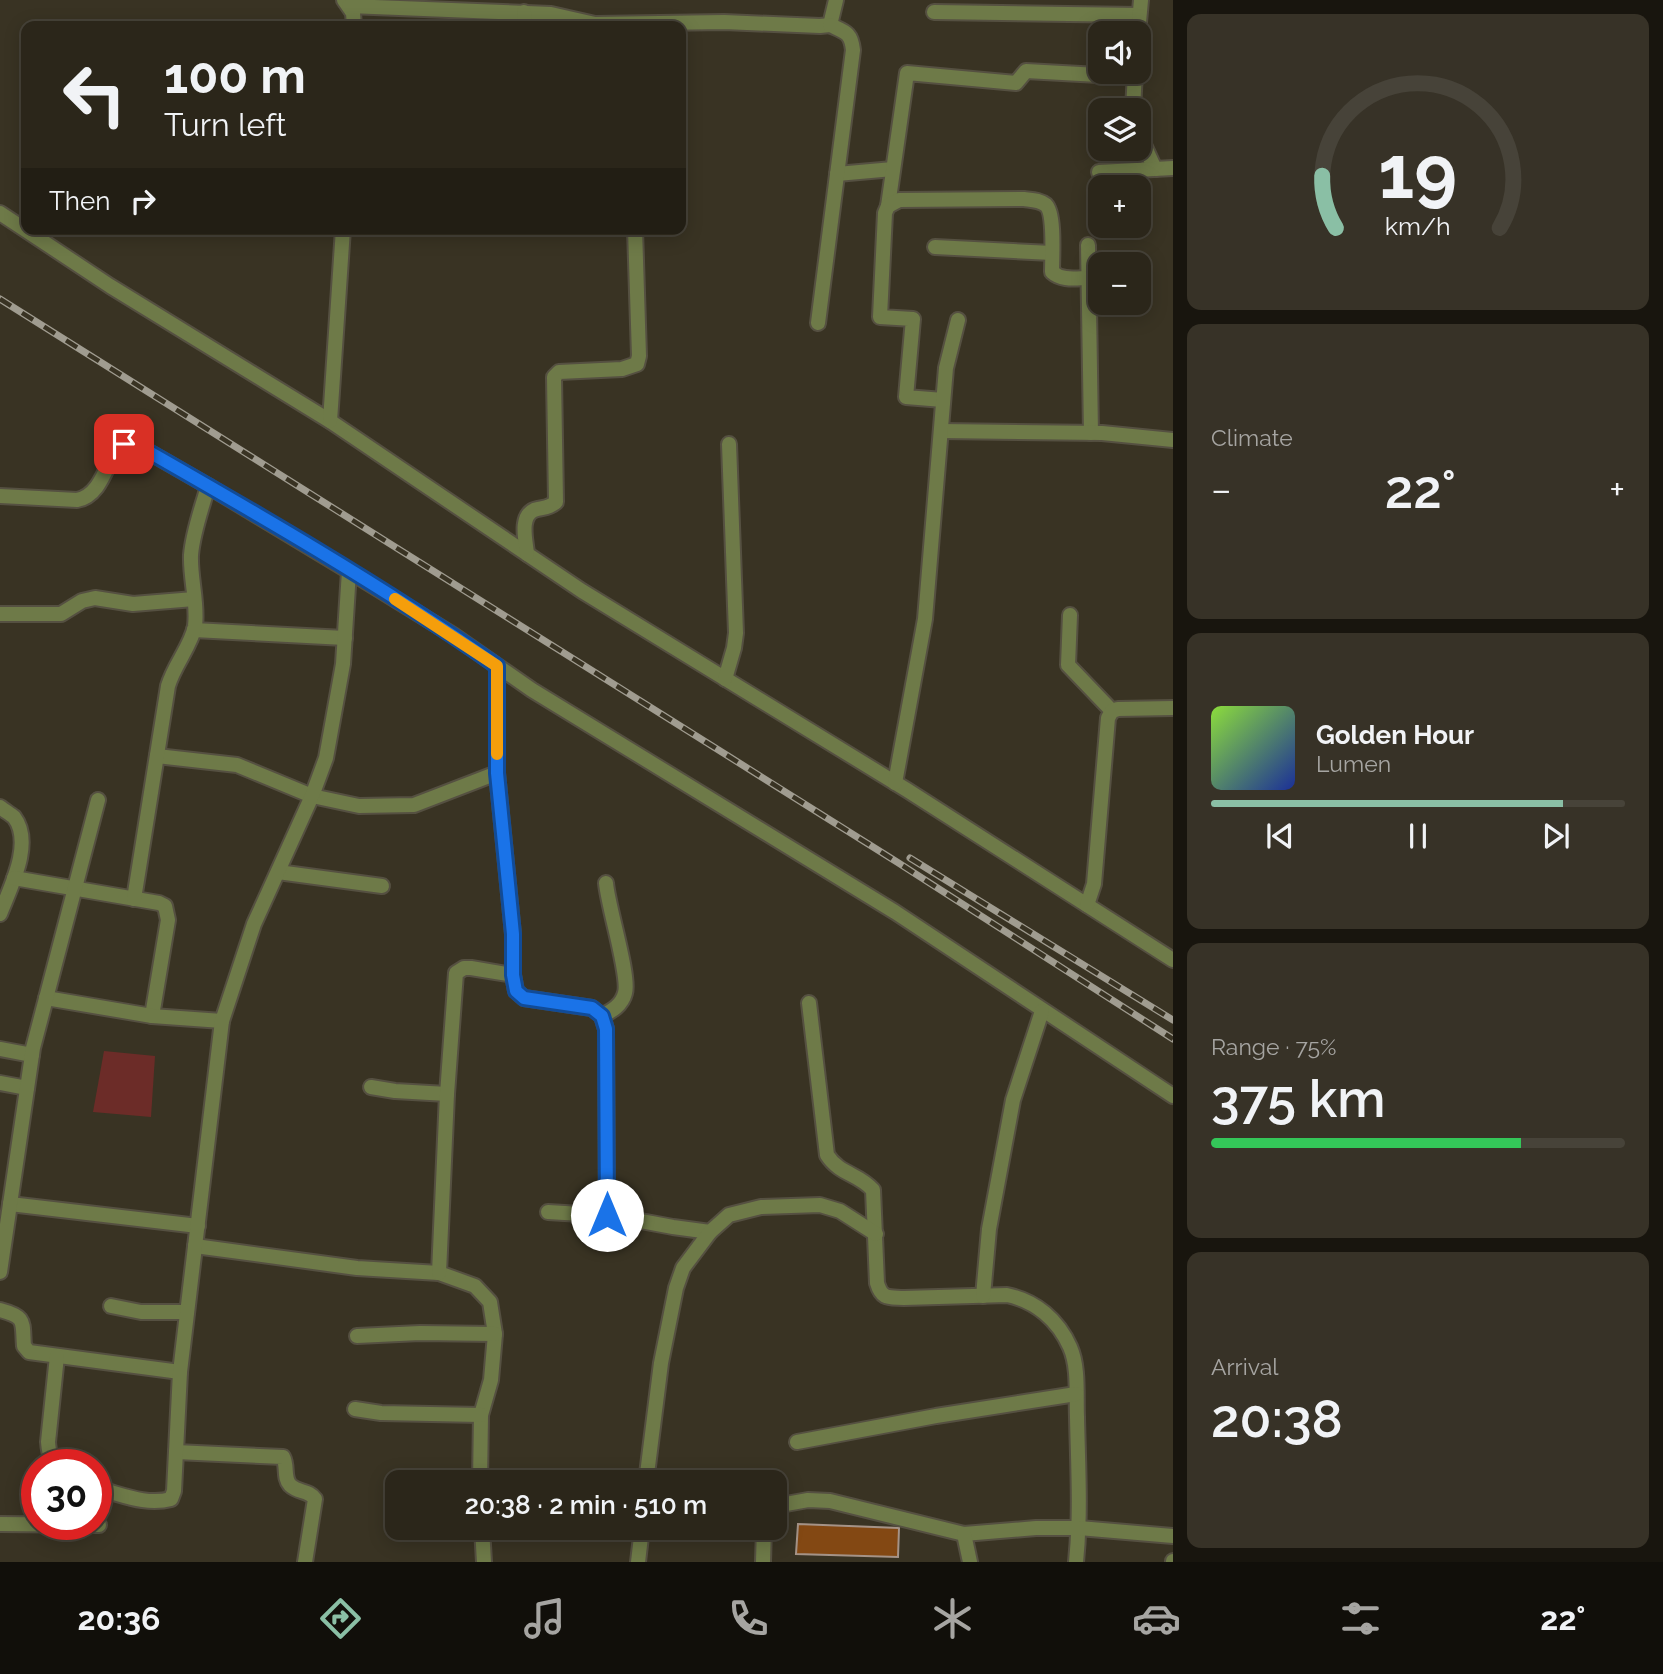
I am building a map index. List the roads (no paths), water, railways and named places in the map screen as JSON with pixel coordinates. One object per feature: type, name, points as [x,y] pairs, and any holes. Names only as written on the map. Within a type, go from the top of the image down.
[{"type":"street","points":[[831,25],[836,0]]},
{"type":"street","points":[[1139,21],[1141,0]]},
{"type":"street","points":[[352,21],[346,3],[524,19],[551,14],[582,21]]},
{"type":"street","points":[[934,12],[1139,15]]},
{"type":"street","points":[[686,23],[831,25],[847,31],[851,37],[852,50],[818,323]]},
{"type":"street","points":[[943,400],[906,397],[913,319],[880,317],[885,213],[907,73],[1016,83],[1026,71],[1088,73]]},
{"type":"street","points":[[1151,160],[1155,169]]},
{"type":"street","points":[[1099,172],[1173,168]]},
{"type":"street","points":[[837,174],[893,169]]},
{"type":"street","points":[[888,206],[899,201],[1024,199],[1042,202],[1049,207],[1051,218],[1052,272],[1057,276],[1088,278]]},
{"type":"street","points":[[0,214],[21,228]]},
{"type":"street","points":[[32,235],[330,421],[527,554],[895,783],[1173,961]]},
{"type":"street","points":[[330,421],[343,235]]},
{"type":"street","points":[[527,554],[524,522],[527,515],[556,502],[554,377],[559,372],[622,369],[637,364],[639,356],[635,235]]},
{"type":"street","points":[[1088,245],[1088,252]]},
{"type":"street","points":[[936,247],[1052,253]]},
{"type":"street","points":[[1089,315],[1090,433]]},
{"type":"street","points":[[895,783],[925,619],[946,368],[958,320]]},
{"type":"street","points":[[941,431],[1090,433],[1173,440]]},
{"type":"street","points":[[0,496],[77,500],[87,498],[93,493],[117,448],[124,444],[135,444],[453,635],[532,690],[895,912],[1173,1096]]},
{"type":"street","points":[[724,679],[736,633],[729,444]]},
{"type":"street","points":[[134,900],[173,670],[194,631],[192,545],[208,486]]},
{"type":"street","points":[[112,1492],[159,1502],[170,1499],[174,1491],[180,1372],[222,1021],[254,924],[312,796],[326,758],[343,664],[349,571]]},
{"type":"street","points":[[0,614],[61,614],[82,601],[95,598],[133,604],[194,599]]},
{"type":"street","points":[[1070,615],[1068,665],[1112,711],[1173,708]]},
{"type":"street","points":[[194,631],[345,638]]},
{"type":"street","points":[[497,666],[497,773],[516,991],[524,998],[592,1008],[602,1016],[606,1029],[607,1215]]},
{"type":"street","points":[[1087,905],[1094,884],[1108,718],[1112,711]]},
{"type":"street","points":[[157,755],[237,765],[312,796],[359,806],[414,805],[497,773]]},
{"type":"street","points":[[0,1272],[32,1055],[98,800]]},
{"type":"street","points":[[0,807],[14,818],[21,835],[20,860],[0,914]]},
{"type":"street","points":[[278,872],[382,886]]},
{"type":"street","points":[[14,878],[164,906],[168,920],[152,1016]]},
{"type":"street","points":[[602,1016],[614,1010],[621,1002],[626,982],[606,883]]},
{"type":"street","points":[[439,1273],[447,1094],[456,973],[464,968],[471,968],[513,975]]},
{"type":"street","points":[[46,998],[152,1016],[222,1021]]},
{"type":"street","points":[[809,1003],[827,1155],[833,1166],[864,1180],[873,1190],[877,1283],[880,1293],[887,1297],[1007,1295],[1023,1298],[1041,1308],[1059,1328],[1072,1349],[1076,1394],[1079,1528],[1076,1562]]},
{"type":"street","points":[[983,1296],[989,1229],[1013,1100],[1042,1011]]},
{"type":"street","points":[[0,1049],[32,1055]]},
{"type":"street","points":[[0,1083],[27,1088]]},
{"type":"street","points":[[371,1087],[447,1094]]},
{"type":"street","points":[[10,1204],[198,1226]]},
{"type":"street","points":[[648,1470],[661,1363],[676,1288],[683,1268],[710,1232],[729,1215],[761,1207],[820,1205],[840,1211],[876,1234]]},
{"type":"street","points":[[548,1212],[607,1215],[710,1232]]},
{"type":"street","points":[[195,1246],[357,1268],[439,1273],[475,1286],[490,1302],[495,1334],[491,1380],[481,1415],[480,1470]]},
{"type":"street","points":[[111,1306],[141,1312],[187,1312]]},
{"type":"street","points":[[0,1310],[17,1316],[22,1321],[25,1329],[24,1346],[29,1352],[180,1372]]},
{"type":"street","points":[[357,1336],[495,1334]]},
{"type":"street","points":[[49,1449],[57,1356]]},
{"type":"street","points":[[797,1442],[1076,1394]]},
{"type":"street","points":[[355,1409],[381,1413],[481,1415]]},
{"type":"street","points":[[176,1452],[283,1457],[286,1461],[287,1481],[293,1488],[312,1494],[315,1499],[306,1562]]},
{"type":"street","points":[[787,1503],[830,1501],[964,1534],[1036,1528],[1079,1528],[1173,1536]]},
{"type":"street","points":[[0,1524],[21,1524]]},
{"type":"street","points":[[964,1534],[970,1562]]},
{"type":"street","points":[[483,1540],[484,1562]]},
{"type":"street","points":[[638,1562],[641,1540]]},
{"type":"street","points":[[762,1562],[763,1540]]},
{"type":"railway","points":[[0,299],[897,862],[1173,1039]]},
{"type":"railway","points":[[910,858],[1173,1020]]}]
